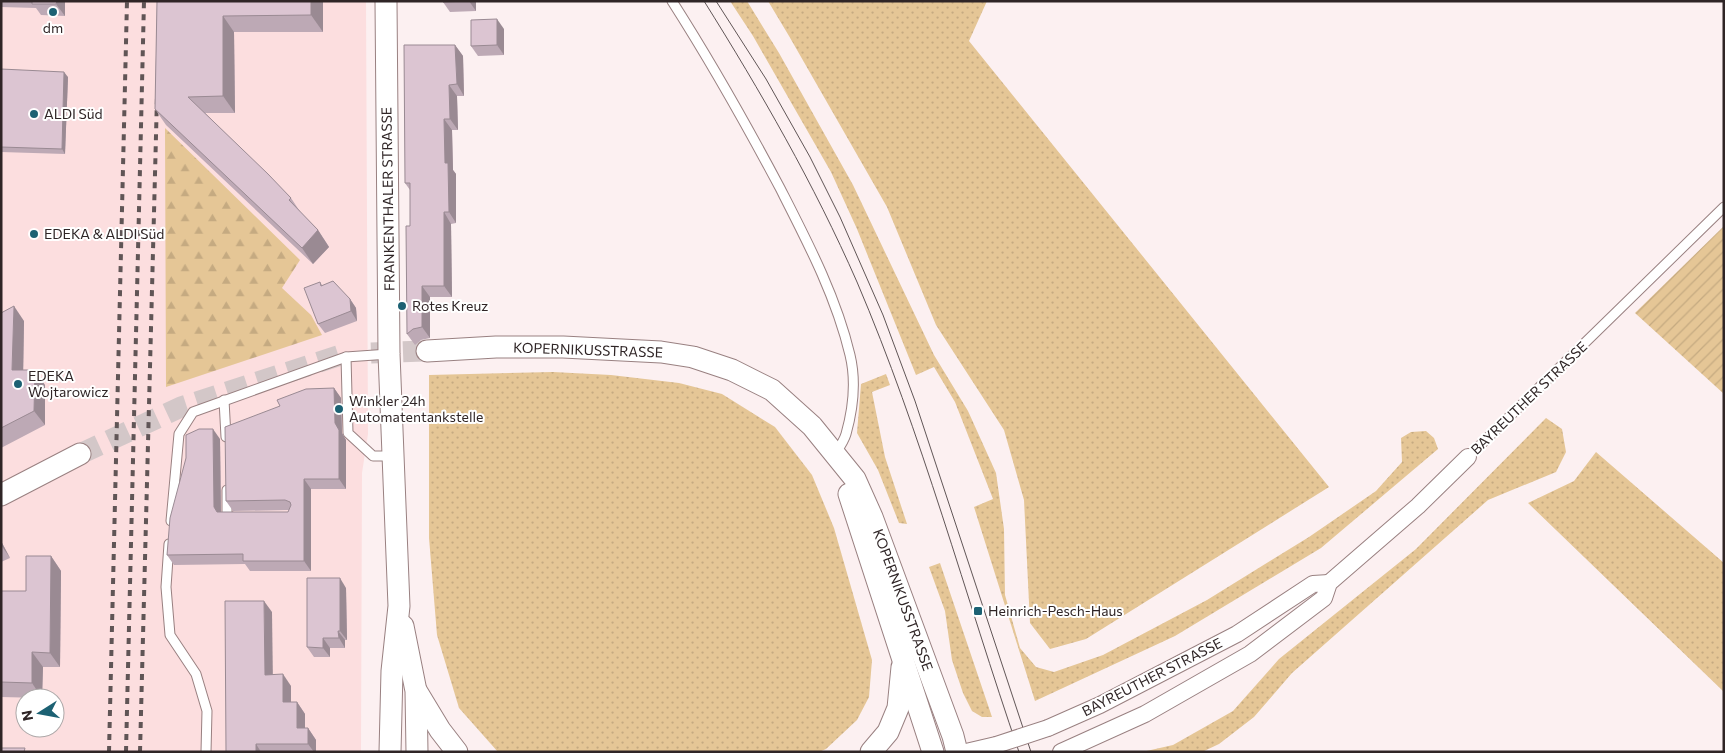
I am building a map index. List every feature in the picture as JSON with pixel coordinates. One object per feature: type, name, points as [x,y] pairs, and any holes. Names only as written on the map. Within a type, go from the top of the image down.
[{"type":"street","name":"FRANKENTHALER STRASSE","points":[[386,1],[389,354],[399,606],[392,671],[390,752]]},
{"type":"street","name":"KOPERNIKUSSTRASSE","points":[[427,350],[496,347],[636,350],[693,357],[732,370],[772,390],[812,426],[855,479],[872,517],[950,727],[957,752]]},
{"type":"street","points":[[1,495],[80,454]]},
{"type":"street","name":"KOPERNIKUSSTRASSE","points":[[835,454],[934,752]]},
{"type":"street","name":"BAYREUTHER STRASSE","points":[[1061,752],[1145,714],[1250,654],[1324,598],[1328,583],[1418,506],[1468,457]]},
{"type":"street","name":"BAYREUTHER STRASSE","points":[[966,752],[996,745],[1048,728],[1100,705],[1220,643],[1313,584],[1328,583]]},
{"type":"street","name":"FRANKENTHALER STRASSE","points":[[399,606],[416,691],[417,752]]},
{"type":"street","points":[[871,752],[888,732],[898,708],[903,657]]},
{"type":"street","points":[[416,691],[440,730],[457,752]]},
{"type":"lane","points":[[672,1],[707,56],[761,152],[810,245],[836,312],[850,356],[854,390],[846,435],[835,454]]},
{"type":"lane","name":"BAYREUTHER STRASSE","points":[[1468,457],[1724,207]]},
{"type":"lane","points":[[206,752],[207,711],[196,674],[170,635],[166,587],[179,434],[193,412],[224,400],[346,357],[389,354]]},
{"type":"lane","points":[[346,357],[348,433],[373,456],[393,456]]},
{"type":"lane","points":[[224,400],[226,448]]},
{"type":"lane","points":[[226,477],[227,516],[245,516]]},
{"type":"shaded area","points":[[1,1],[366,1],[368,434],[362,473],[361,752],[1,752]]},
{"type":"green space","points":[[730,1],[747,1],[779,53],[853,185],[934,355],[968,411],[996,473],[1004,529],[1005,595],[1020,648],[1036,667],[1054,672],[1103,655],[1207,600],[1309,537],[1376,491],[1402,462],[1401,438],[1411,432],[1426,431],[1434,438],[1438,449],[1321,548],[1175,636],[1035,701],[974,507],[993,499],[955,402],[934,367],[916,375],[857,229],[831,172],[753,36]]},
{"type":"green space","points":[[768,1],[987,1],[969,41],[1329,487],[1086,639],[1050,649],[1030,623],[1024,500],[1004,430],[936,325],[887,207]]},
{"type":"green space","points":[[165,128],[300,260],[282,288],[311,315],[322,335],[166,387]]},
{"type":"green space","points":[[1724,226],[1724,394],[1635,313]]},
{"type":"green space","points":[[553,372],[611,375],[679,383],[722,394],[775,427],[812,475],[834,528],[872,660],[869,697],[857,720],[826,749],[819,752],[498,752],[459,708],[437,635],[429,538],[429,375]]},
{"type":"green space","points":[[886,374],[890,385],[872,392],[885,457],[907,524],[899,523],[878,470],[857,433],[861,384]]},
{"type":"green space","points":[[1546,418],[1562,429],[1566,452],[1556,472],[1488,500],[1292,673],[1254,717],[1219,744],[1202,752],[1142,752],[1173,745],[1233,711],[1279,659],[1416,549]]},
{"type":"green space","points":[[1596,452],[1724,563],[1724,692],[1528,503],[1574,481]]},
{"type":"green space","points":[[940,563],[992,717],[982,717],[972,711],[963,693],[952,660],[945,611],[929,567]]},
{"type":"building","points":[[32,1],[57,1],[56,4],[32,4]]},
{"type":"building","points":[[157,1],[311,1],[311,15],[223,16],[223,96],[188,97],[268,174],[291,198],[289,200],[318,230],[302,248],[155,109]]},
{"type":"building","points":[[497,19],[497,45],[471,46],[471,20]]},
{"type":"building","points":[[404,45],[455,45],[457,84],[449,85],[450,119],[444,119],[445,163],[448,163],[449,212],[444,212],[444,286],[422,286],[422,327],[413,329],[407,334],[406,226],[410,226],[410,183],[405,183]]},
{"type":"building","name":"ALDI Süd","points":[[1,69],[64,72],[62,149],[1,147]]},
{"type":"building","points":[[333,281],[350,299],[351,311],[318,324],[304,288],[320,282],[321,286]]},
{"type":"building","points":[[14,306],[12,370],[35,370],[34,411],[1,428],[1,313]]},
{"type":"building","points":[[334,388],[335,423],[339,430],[339,479],[304,479],[304,561],[243,561],[243,554],[167,555],[170,518],[186,458],[186,435],[199,429],[213,429],[214,507],[217,512],[288,512],[291,505],[290,502],[285,500],[226,501],[225,427],[280,406],[277,400],[306,389]]},
{"type":"building","points":[[26,556],[51,556],[50,653],[32,652],[32,683],[1,682],[1,591],[26,591]]},
{"type":"building","points":[[307,578],[340,578],[339,638],[323,638],[323,648],[307,647]]},
{"type":"building","points":[[225,601],[264,601],[265,675],[283,674],[283,702],[297,702],[297,728],[308,728],[308,744],[256,744],[256,752],[226,752]]},
{"type":"building","points":[[1,748],[25,748],[24,752],[1,752]]},
{"type":"tunnel","points":[[371,353],[427,351]]},
{"type":"tunnel","points":[[80,454],[181,407],[341,355]]},
{"type":"tram line","points":[[704,1],[786,139],[823,210],[857,282],[923,456],[1019,752]]},
{"type":"tram line","points":[[716,1],[766,79],[810,157],[840,217],[883,315],[915,401],[1031,752]]},
{"type":"railway","points":[[109,752],[127,1]]},
{"type":"railway","points":[[126,752],[144,1]]},
{"type":"railway","points":[[140,752],[157,97]]},
{"type":"place","name":"dm","points":[[53,12]]},
{"type":"place","name":"ALDI Süd","points":[[34,114]]},
{"type":"place","name":"EDEKA & ALDI Süd","points":[[34,234]]},
{"type":"place","name":"Rotes Kreuz","points":[[402,306]]},
{"type":"place","name":"EDEKA Wojtarowicz","points":[[18,384]]},
{"type":"place","name":"Winkler 24h Automatentankstelle","points":[[339,409]]},
{"type":"place","name":"Heinrich-Pesch-Haus","points":[[978,611]]}]
